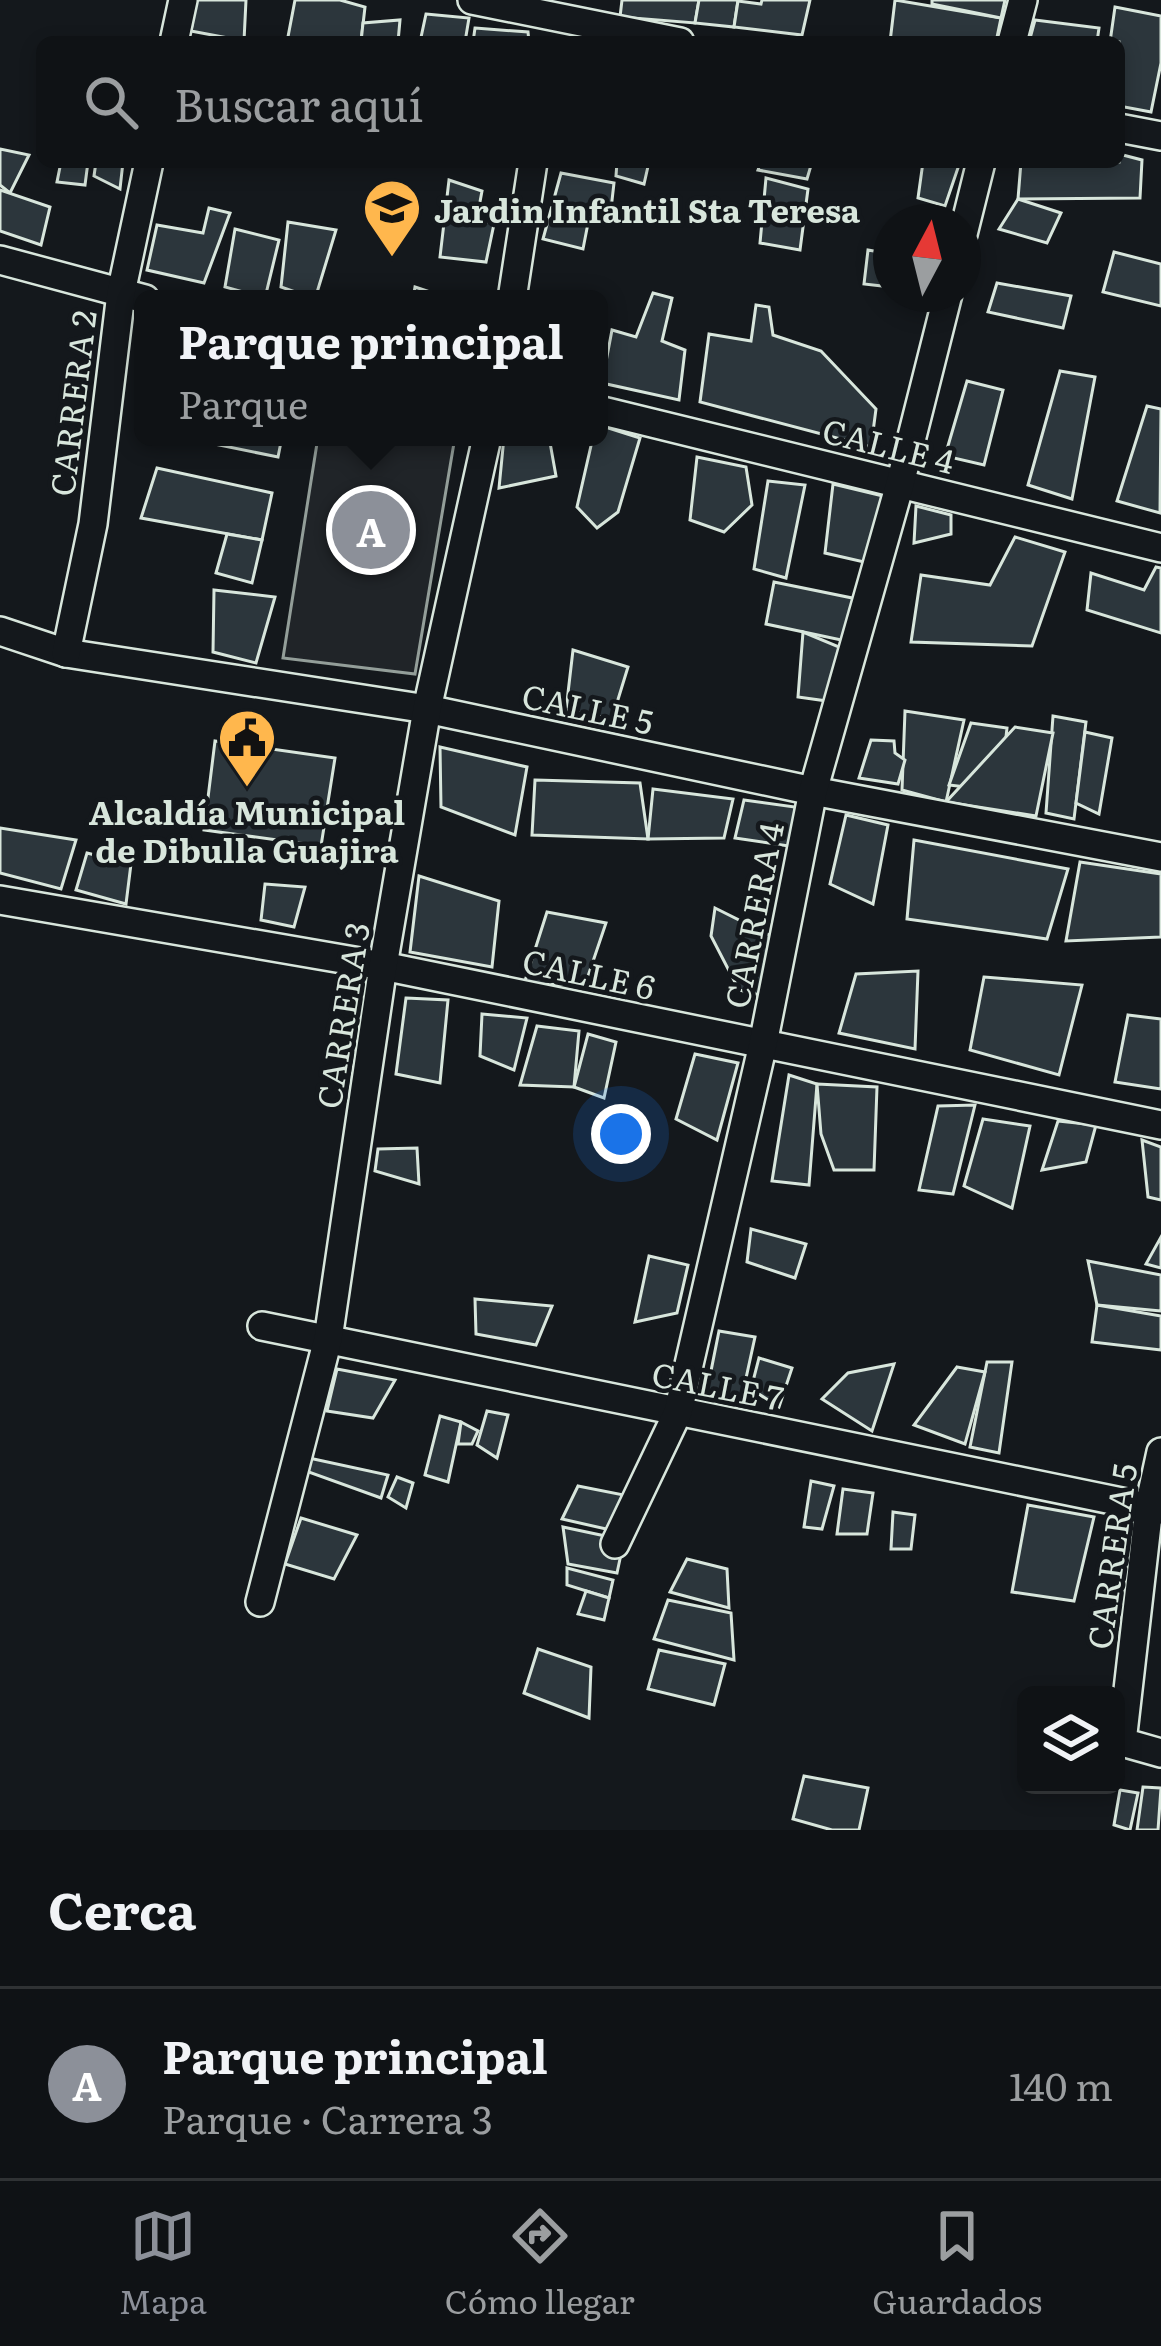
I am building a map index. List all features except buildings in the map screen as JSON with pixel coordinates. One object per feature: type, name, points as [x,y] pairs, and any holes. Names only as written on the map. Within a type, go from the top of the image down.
[{"type":"street","points":[[175,36],[183,0]]},
{"type":"street","points":[[472,0],[646,36]]},
{"type":"street","points":[[1014,36],[1023,0]]},
{"type":"street","points":[[1125,129],[1161,136]]},
{"type":"street","name":"CARRERA 2","points":[[66,653],[133,296],[148,168]]},
{"type":"street","points":[[513,290],[532,168]]},
{"type":"street","points":[[970,204],[980,168]]},
{"type":"street","points":[[0,260],[133,296]]},
{"type":"street","name":"CARRERA 4","points":[[615,1544],[678,1412],[763,1044],[813,791],[943,312]]},
{"type":"street","name":"CALLE 4","points":[[608,412],[1161,548]]},
{"type":"street","name":"CARRERA 3","points":[[260,1601],[328,1339],[427,709],[485,446]]},
{"type":"street","name":"CALLE 5","points":[[0,631],[66,653],[427,709],[813,791],[1161,857]]},
{"type":"street","name":"CALLE 6","points":[[0,900],[383,966],[1161,1125]]},
{"type":"street","name":"CALLE 7","points":[[262,1326],[1155,1508]]},
{"type":"street","name":"CARRERA 5","points":[[1161,1452],[1122,1742],[1161,1753]]},
{"type":"shaded area","points":[[317,446],[453,446],[415,674],[283,658]]},
{"type":"place","name":"Jardin Infantil Sta Teresa","points":[[392,259]]},
{"type":"place","name":"Parque principal","points":[[371,530]]},
{"type":"place","name":"Alcaldía Municipal de Dibulla Guajira","points":[[247,789]]}]
